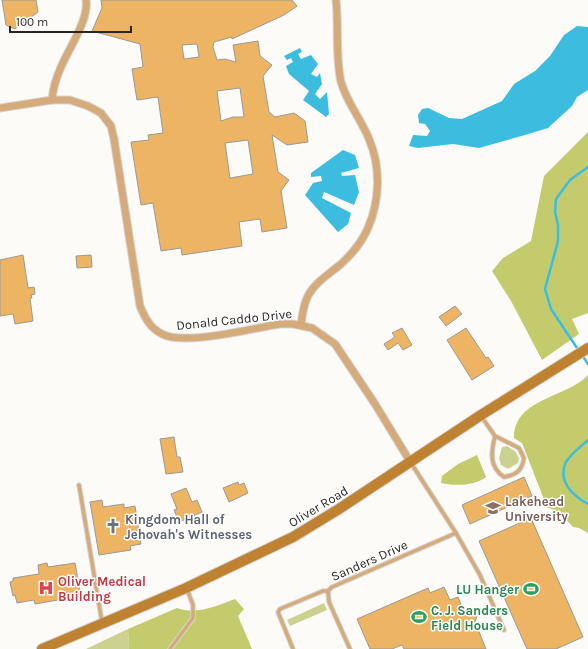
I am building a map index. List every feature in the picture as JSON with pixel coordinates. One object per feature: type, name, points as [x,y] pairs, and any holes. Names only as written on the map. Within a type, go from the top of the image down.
[{"type":"main road","name":"Oliver Road","points":[[42,649],[186,588],[293,537],[411,463],[481,416],[588,348]]},
{"type":"street","points":[[52,100],[54,86],[61,66],[84,17],[86,0]]},
{"type":"street","points":[[300,325],[307,297],[318,283],[348,257],[360,243],[368,228],[375,207],[378,188],[374,152],[369,138],[348,100],[342,83],[338,65],[336,0]]},
{"type":"street","name":"Donald Caddo Drive","points":[[0,108],[52,100],[70,100],[88,106],[101,113],[111,126],[140,306],[146,320],[152,328],[162,335],[184,339],[280,324],[300,325],[312,328],[335,344],[375,404],[411,463]]},
{"type":"lane","points":[[481,416],[495,436],[519,448],[524,458],[519,472],[513,476],[504,478],[499,474],[494,466],[492,458],[495,436]]},
{"type":"lane","points":[[411,463],[456,533],[480,575],[504,630]]},
{"type":"lane","points":[[79,485],[102,624]]},
{"type":"lane","name":"Sanders Drive","points":[[350,649],[329,602],[328,591],[336,584],[456,533]]},
{"type":"lane","points":[[170,649],[193,618],[193,605],[186,588]]},
{"type":"lane","points":[[293,649],[278,612],[323,591],[328,591]]},
{"type":"green space","points":[[588,132],[588,313],[572,319],[579,334],[542,360],[511,301],[492,271],[503,258],[531,241],[544,176]]},
{"type":"green space","points":[[588,375],[588,533],[579,528],[573,527],[560,513],[547,507],[522,443],[514,438],[516,425],[523,415],[532,407],[543,400],[579,383]]},
{"type":"green space","points":[[507,446],[515,451],[519,458],[518,463],[508,469],[501,465],[499,458],[502,447]]},
{"type":"green space","points":[[477,455],[486,477],[470,484],[452,485],[441,483],[442,476],[458,464]]},
{"type":"green space","points":[[235,599],[244,609],[238,616],[252,649],[129,649],[128,629],[177,608],[192,611],[206,609]]},
{"type":"green space","points":[[324,603],[327,610],[290,626],[287,620]]},
{"type":"green space","points":[[128,629],[129,649],[86,649]]},
{"type":"water","points":[[577,26],[588,27],[588,90],[577,97],[572,106],[548,128],[479,148],[453,144],[418,148],[409,146],[413,135],[427,136],[430,131],[425,124],[419,123],[418,115],[422,109],[428,108],[449,118],[462,119],[502,101],[514,84],[535,71],[550,56],[564,35]]},
{"type":"water","points":[[300,48],[302,52],[298,54],[301,59],[311,55],[318,64],[311,74],[317,77],[320,73],[322,84],[315,94],[320,99],[327,92],[329,114],[326,117],[303,100],[309,91],[289,74],[286,66],[293,62],[291,58],[287,60],[284,56]]},
{"type":"water","points":[[343,150],[355,155],[359,168],[341,173],[342,176],[355,175],[359,192],[354,205],[324,192],[322,198],[351,213],[348,224],[338,232],[305,195],[313,183],[322,181],[321,176],[311,177],[311,173]]},
{"type":"building","points":[[2,0],[36,0],[38,12],[15,29],[6,25]]},
{"type":"building","points":[[101,0],[292,0],[297,6],[284,15],[232,39],[232,37],[214,42],[213,47],[217,60],[225,59],[236,62],[233,45],[258,41],[260,56],[272,65],[263,76],[269,112],[275,117],[294,113],[305,121],[308,142],[287,145],[272,135],[278,172],[289,180],[281,191],[287,228],[262,232],[260,219],[239,222],[242,246],[182,255],[181,248],[161,251],[153,203],[141,205],[131,142],[149,140],[148,135],[163,133],[158,97],[137,100],[132,69],[143,67],[140,44],[92,31],[102,8]],"holes":[[[197,44],[199,57],[184,59],[182,45]],[[240,88],[244,117],[233,117],[221,121],[217,91]],[[248,140],[253,174],[230,178],[225,143]]]},
{"type":"building","points":[[23,255],[28,288],[34,287],[35,294],[31,295],[32,298],[30,298],[33,321],[15,324],[13,314],[0,316],[0,260]]},
{"type":"building","points":[[91,255],[92,267],[77,268],[76,256]]},
{"type":"building","points":[[455,306],[462,314],[446,326],[439,317]]},
{"type":"building","points":[[402,328],[412,345],[403,350],[398,343],[388,350],[384,344],[395,337],[392,333]]},
{"type":"building","points":[[466,328],[486,358],[488,357],[494,366],[472,380],[447,340]]},
{"type":"building","points":[[174,437],[177,457],[180,457],[183,472],[166,474],[160,439]]},
{"type":"building","points":[[524,477],[532,496],[470,524],[462,505]]},
{"type":"building","points":[[238,482],[239,485],[244,483],[248,493],[229,502],[223,488]]},
{"type":"building","points":[[186,488],[192,502],[197,500],[202,512],[179,522],[174,510],[177,509],[171,494]]},
{"type":"building","name":"Kingdom Hall of Jehovah's Witnesses","points":[[102,500],[103,507],[124,504],[124,508],[135,506],[141,544],[130,546],[131,550],[99,555],[90,502]]},
{"type":"building","name":"LU Hanger","points":[[531,518],[583,637],[556,649],[527,649],[479,541]]},
{"type":"building","name":"Oliver Medical Building","points":[[47,563],[48,567],[75,563],[81,596],[35,604],[34,600],[17,603],[15,595],[13,596],[10,582],[13,581],[13,578],[39,574],[38,565]]},
{"type":"building","name":"C. J. Sanders Field House","points":[[444,587],[450,600],[458,597],[462,607],[476,612],[477,616],[475,622],[486,649],[404,649],[402,645],[392,649],[370,649],[357,619],[428,588],[430,593]]},
{"type":"waterway","points":[[579,351],[551,309],[545,289],[558,241],[558,225],[555,212],[556,199],[570,180],[588,167]]},
{"type":"waterway","points":[[582,355],[588,364]]},
{"type":"waterway","points":[[588,440],[573,453],[566,462],[564,469],[565,482],[568,487],[577,497],[588,504]]},
{"type":"place","name":"Lakehead University","points":[[493,508]]},
{"type":"place","name":"Kingdom Hall of Jehovah's Witnesses","points":[[113,526]]},
{"type":"place","name":"Oliver Medical Building","points":[[46,588]]},
{"type":"place","name":"LU Hanger","points":[[531,589]]},
{"type":"place","name":"C. J. Sanders Field House","points":[[419,617]]}]
